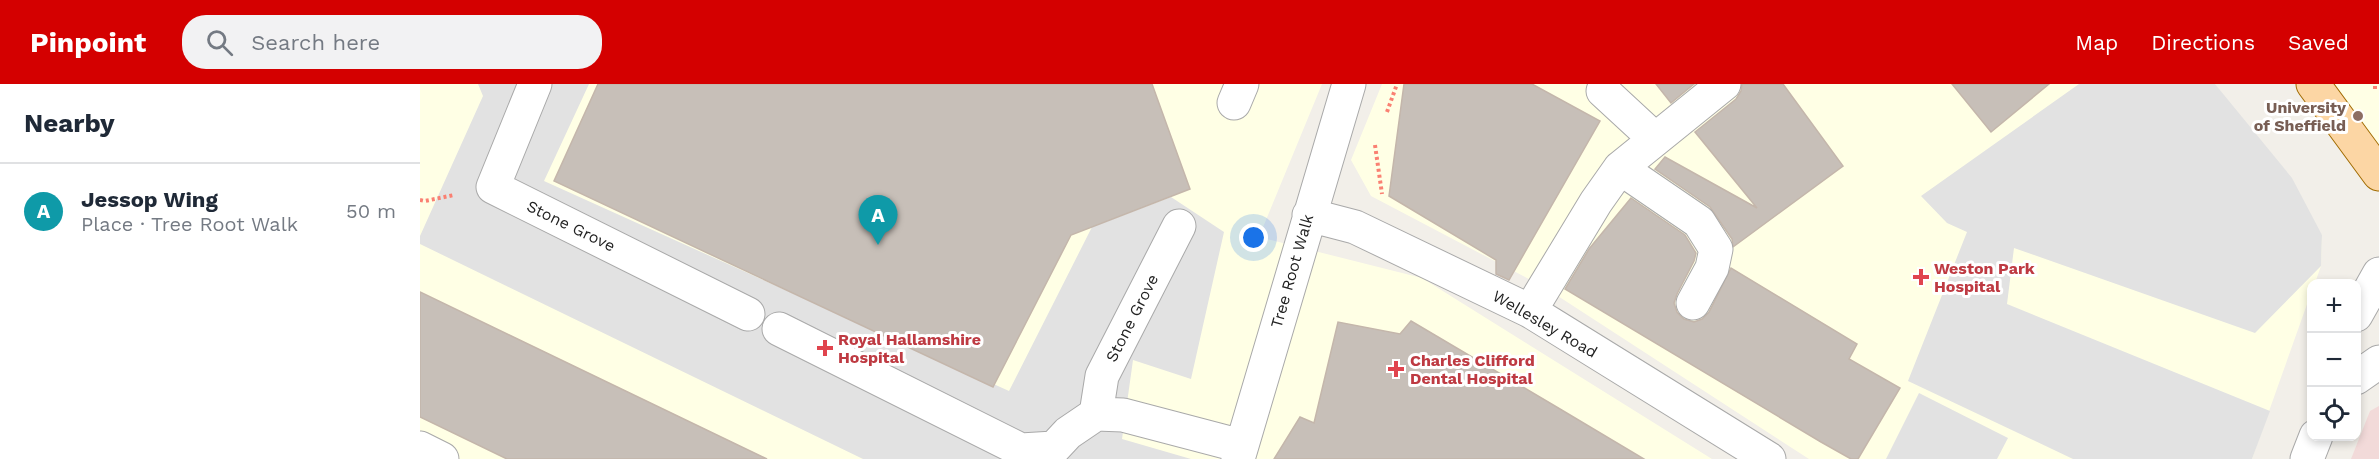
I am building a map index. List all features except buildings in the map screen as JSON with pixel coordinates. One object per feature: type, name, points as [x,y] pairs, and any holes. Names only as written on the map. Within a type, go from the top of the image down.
[{"type":"main road","points":[[2313,84],[2379,174]]},
{"type":"street","name":"Stone Grove","points":[[535,84],[493,187],[748,314]]},
{"type":"street","name":"Tree Root Walk","points":[[1240,453],[1349,84]]},
{"type":"street","points":[[1530,311],[1596,202],[1620,168],[1724,84]]},
{"type":"street","points":[[1603,91],[1655,139]]},
{"type":"street","points":[[1620,168],[1699,222],[1716,249],[1712,268],[1693,303]]},
{"type":"street","name":"Wellesley Road","points":[[1309,215],[1355,226],[1530,311],[1769,459]]},
{"type":"street","name":"Stone Grove","points":[[1096,414],[1102,375],[1179,226]]},
{"type":"street","points":[[2361,306],[2379,274]]},
{"type":"street","points":[[778,329],[1021,450],[1054,448],[1068,433],[1096,414],[1123,415],[1240,453]]},
{"type":"street","points":[[2361,375],[2379,362]]},
{"type":"street","points":[[2307,459],[2314,441]]},
{"type":"street","points":[[420,448],[442,459]]},
{"type":"path","points":[[1386,114],[1397,84]]},
{"type":"path","points":[[1375,144],[1383,198]]},
{"type":"shaded area","name":"Royal Hallamshire Hospital","points":[[420,84],[1322,84],[1259,237],[1422,278],[1712,459],[420,459]]},
{"type":"shaded area","points":[[478,84],[589,84],[544,181],[1009,391],[1092,227],[1171,197],[1224,232],[1191,379],[1133,360],[1122,439],[1191,459],[863,459],[420,244],[420,236],[483,96]]},
{"type":"shaded area","name":"Weston Park Hospital","points":[[1382,84],[2215,84],[2322,235],[2321,266],[2316,279],[2307,279],[2307,304],[2252,459],[1809,459],[1544,287],[1371,196],[1351,160]]},
{"type":"shaded area","points":[[2079,84],[2215,84],[2292,178],[2322,235],[2321,266],[2255,333],[2014,248],[2007,304],[2270,411],[2252,459],[2073,459],[1908,381],[1967,232],[1947,223],[1921,196]]},
{"type":"shaded area","name":"University of Sheffield","points":[[2313,84],[2379,84],[2379,174]]},
{"type":"shaded area","points":[[1919,393],[2008,438],[1997,459],[1886,459]]},
{"type":"shaded area","points":[[2379,406],[2379,459],[2351,459],[2358,441],[2361,441],[2361,434],[2370,411]]},
{"type":"place","name":"University of Sheffield","points":[[2358,116]]},
{"type":"place","name":"Jessop Wing","points":[[878,245]]},
{"type":"place","name":"Weston Park Hospital","points":[[1921,277]]},
{"type":"place","name":"Royal Hallamshire Hospital","points":[[825,348]]},
{"type":"place","name":"Charles Clifford Dental Hospital","points":[[1396,369]]}]
